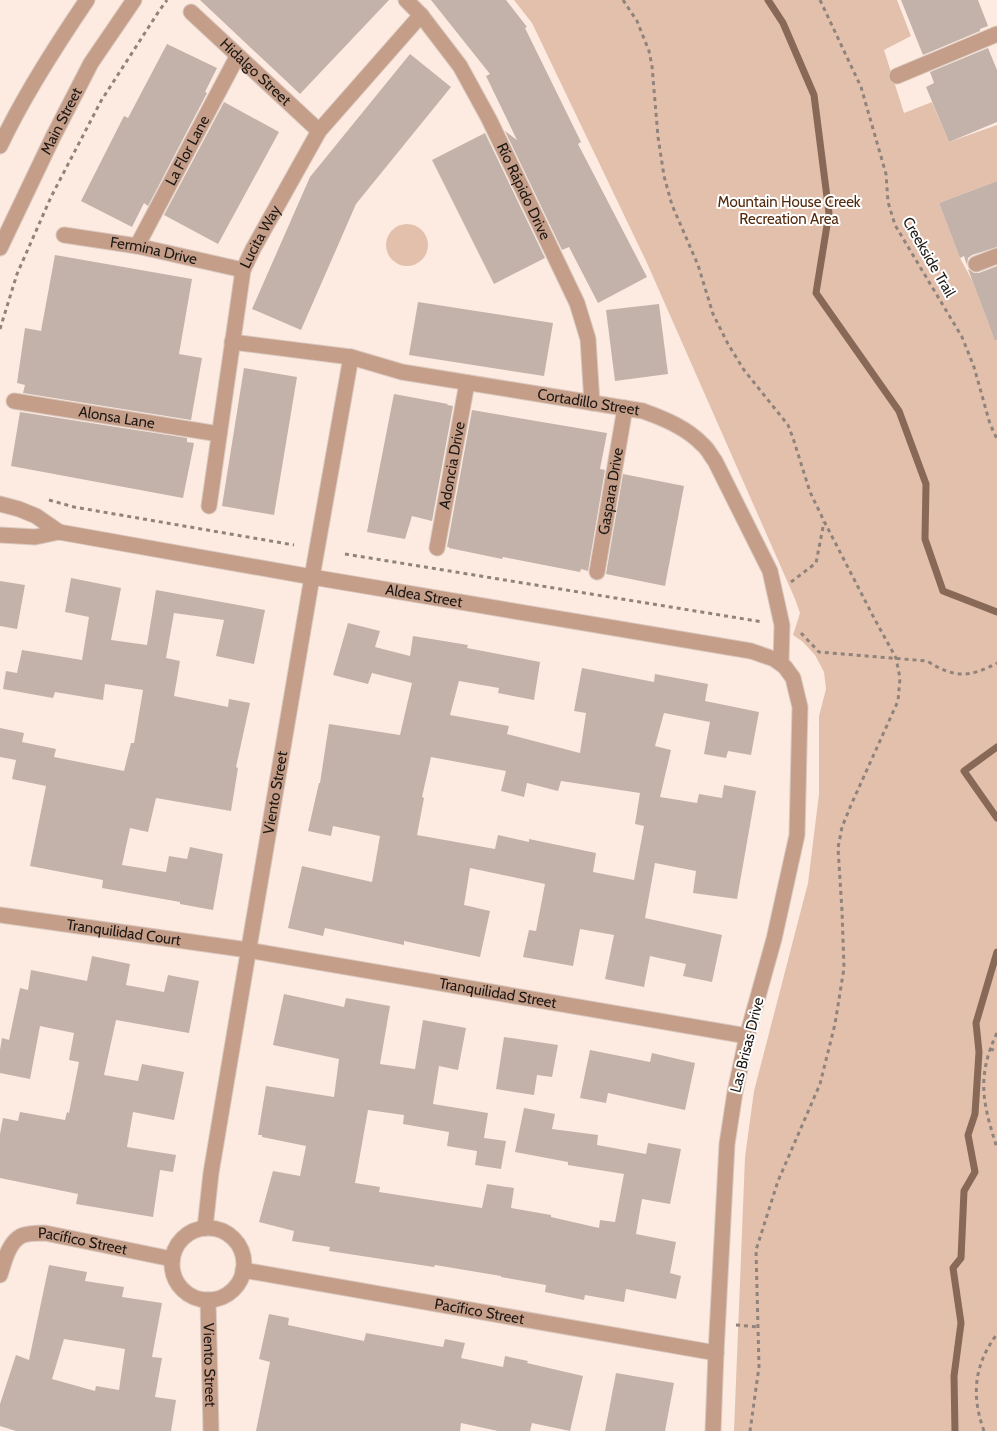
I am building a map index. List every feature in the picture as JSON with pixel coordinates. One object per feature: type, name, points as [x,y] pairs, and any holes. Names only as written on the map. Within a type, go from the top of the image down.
[{"type":"street","points":[[0,146],[14,116],[86,0]]},
{"type":"street","name":"Main Street","points":[[0,248],[91,63],[134,0]]},
{"type":"street","name":"Río Rápido Drive","points":[[406,0],[421,15],[460,66],[489,119],[577,303],[588,340],[592,403]]},
{"type":"street","name":"Hidalgo Street","points":[[191,12],[318,131]]},
{"type":"street","name":"Lucita Way","points":[[209,506],[243,270],[318,131],[421,15]]},
{"type":"street","points":[[897,76],[997,34]]},
{"type":"street","name":"La Flor Lane","points":[[138,246],[238,57]]},
{"type":"street","name":"Fermina Drive","points":[[64,234],[138,246],[243,270]]},
{"type":"street","points":[[976,264],[997,256]]},
{"type":"street","name":"Cortadillo Street","points":[[232,342],[351,357],[402,372],[643,411],[684,429],[704,445],[715,461],[770,571],[782,625],[783,665]]},
{"type":"street","name":"Viento Street","points":[[205,1228],[211,1173],[248,950],[351,357]]},
{"type":"street","name":"Adoncia Drive","points":[[437,548],[468,383]]},
{"type":"street","name":"Alonsa Lane","points":[[14,401],[220,434]]},
{"type":"street","name":"Gaspara Drive","points":[[596,572],[625,408]]},
{"type":"street","name":"Aldea Street","points":[[0,504],[36,516],[59,532]]},
{"type":"street","name":"Aldea Street","points":[[0,535],[35,537],[59,532],[751,651],[774,659],[783,665]]},
{"type":"street","name":"Las Brisas Drive","points":[[713,1431],[728,1144],[735,1092],[747,1036],[774,939],[797,835],[800,707],[793,678],[783,665]]},
{"type":"street","name":"Tranquilidad Court","points":[[0,915],[248,950]]},
{"type":"street","name":"Tranquilidad Street","points":[[248,950],[747,1036]]},
{"type":"street","points":[[205,1228],[216,1228],[235,1240],[244,1259],[239,1282],[231,1292],[220,1298],[208,1300],[196,1298],[185,1292],[177,1283],[172,1271],[172,1259],[180,1241],[187,1234],[205,1228]]},
{"type":"street","name":"Pacífico Street","points":[[0,1275],[8,1250],[20,1236],[45,1233],[172,1259]]},
{"type":"street","name":"Pacífico Street","points":[[243,1270],[716,1353]]},
{"type":"street","name":"Viento Street","points":[[208,1300],[211,1431]]},
{"type":"path","points":[[0,329],[17,274],[51,196],[101,101],[167,0]]},
{"type":"path","name":"Creekside Trail","points":[[820,0],[861,87],[886,174],[888,202],[895,225],[962,337],[974,367],[990,424],[997,439]]},
{"type":"path","points":[[46,499],[74,507],[294,545]]},
{"type":"path","points":[[776,593],[816,563],[824,521]]},
{"type":"path","points":[[345,554],[796,627],[819,652],[927,661],[940,669],[954,674],[971,674],[997,663]]},
{"type":"path","points":[[997,1033],[990,1049],[983,1076],[986,1113],[997,1148]]},
{"type":"path","points":[[990,1049],[997,1052]]},
{"type":"path","points":[[984,1431],[979,1417],[976,1384],[980,1366],[997,1334]]},
{"type":"path","points":[[990,1344],[997,1344]]},
{"type":"green space","name":"Mountain House Creek Recreation Area","points":[[514,0],[897,0],[911,36],[884,50],[904,113],[932,102],[949,142],[997,125],[997,181],[939,203],[960,258],[973,282],[997,342],[997,1431],[734,1431],[745,1157],[754,1091],[808,883],[819,794],[819,716],[826,689],[824,672],[815,655],[803,642],[793,635],[800,613],[795,599],[647,263],[532,23]]},
{"type":"green space","points":[[407,224],[422,230],[428,245],[422,260],[407,266],[392,260],[386,245],[392,230]]},
{"type":"building","points":[[200,0],[389,0],[300,94]]},
{"type":"building","points":[[431,0],[506,0],[527,27],[525,28],[581,142],[578,144],[647,277],[598,303],[569,247],[562,250],[505,131],[517,140],[486,76],[490,74]]},
{"type":"building","points":[[901,0],[978,0],[988,26],[923,55]]},
{"type":"building","points":[[167,44],[217,68],[205,92],[207,93],[148,206],[144,203],[132,227],[81,201],[124,116],[128,118]]},
{"type":"building","points":[[988,48],[997,70],[997,122],[949,142],[926,87],[934,83],[930,72]]},
{"type":"building","points":[[410,54],[451,87],[356,204],[301,330],[252,309],[310,177]]},
{"type":"building","points":[[224,102],[279,132],[218,244],[164,215]]},
{"type":"building","points":[[485,133],[545,258],[494,284],[432,160]]},
{"type":"building","points":[[997,181],[997,247],[972,255],[968,258],[967,265],[964,256],[960,258],[939,203]]},
{"type":"building","points":[[55,255],[192,279],[179,354],[202,358],[191,420],[23,393],[25,385],[17,383],[25,328],[41,331]]},
{"type":"building","points":[[997,266],[997,340],[995,341],[968,269],[974,273],[979,273]]},
{"type":"building","points":[[418,302],[553,323],[544,376],[409,355]]},
{"type":"building","points":[[659,304],[668,374],[615,381],[606,310]]},
{"type":"building","points":[[244,368],[297,377],[274,515],[222,506]]},
{"type":"building","points":[[394,394],[453,406],[432,521],[412,516],[405,539],[367,532]]},
{"type":"building","points":[[472,410],[607,433],[600,469],[605,470],[588,571],[581,569],[580,572],[503,557],[502,559],[447,547]]},
{"type":"building","points":[[20,412],[187,438],[187,442],[194,443],[183,498],[11,466]]},
{"type":"building","points":[[623,474],[684,486],[665,586],[606,574]]},
{"type":"building","points":[[71,578],[121,588],[111,640],[147,645],[156,590],[265,610],[254,664],[216,656],[224,620],[174,613],[166,658],[180,661],[174,696],[228,707],[229,699],[250,703],[236,767],[238,768],[231,811],[156,798],[148,832],[130,828],[122,865],[166,872],[169,856],[187,859],[190,847],[223,854],[213,910],[102,888],[103,880],[30,866],[46,786],[12,779],[16,760],[0,757],[0,728],[24,733],[22,742],[56,749],[54,757],[124,771],[131,743],[134,743],[143,690],[105,684],[103,700],[55,692],[53,698],[3,689],[6,671],[17,673],[22,650],[82,660],[89,617],[65,612]]},
{"type":"building","points":[[0,581],[25,585],[17,629],[0,626]]},
{"type":"building","points":[[348,623],[380,631],[375,647],[410,656],[413,636],[468,645],[467,648],[540,662],[534,700],[498,693],[499,688],[459,681],[450,715],[509,726],[507,734],[580,753],[586,713],[574,711],[582,668],[654,682],[655,674],[708,684],[705,701],[759,712],[751,755],[728,751],[726,758],[704,754],[710,722],[664,713],[655,746],[671,750],[660,797],[697,803],[699,794],[722,798],[724,785],[756,791],[737,899],[693,893],[696,871],[655,863],[645,918],[722,935],[712,982],[683,976],[686,964],[650,956],[644,987],[605,979],[614,935],[580,929],[573,966],[523,957],[529,930],[536,931],[545,884],[470,868],[464,905],[490,911],[480,957],[404,941],[404,945],[325,928],[323,936],[288,928],[302,866],[372,882],[380,836],[333,826],[331,836],[308,831],[320,783],[329,724],[400,735],[412,683],[372,673],[368,684],[333,675]],"holes":[[[431,757],[506,771],[501,791],[524,797],[527,783],[558,791],[561,781],[640,793],[635,824],[644,826],[634,880],[593,872],[596,853],[529,839],[529,842],[498,835],[495,849],[417,835],[424,798],[422,797]]]},
{"type":"building","points":[[92,956],[130,964],[126,985],[164,992],[168,975],[199,981],[189,1033],[116,1020],[104,1075],[138,1081],[142,1064],[184,1072],[174,1120],[133,1112],[127,1147],[176,1155],[173,1172],[160,1170],[153,1217],[76,1204],[78,1194],[0,1178],[0,1134],[3,1118],[18,1121],[20,1112],[65,1120],[67,1112],[69,1113],[79,1062],[69,1060],[74,1033],[40,1026],[30,1079],[0,1073],[2,1038],[9,1040],[20,988],[28,990],[31,970],[87,981]]},
{"type":"building","points":[[284,994],[344,1007],[346,998],[390,1006],[380,1064],[415,1069],[423,1020],[466,1028],[458,1070],[439,1066],[433,1104],[488,1113],[484,1138],[506,1141],[501,1169],[475,1165],[477,1151],[447,1146],[449,1132],[403,1124],[404,1115],[368,1110],[355,1183],[380,1187],[379,1192],[482,1208],[487,1184],[514,1188],[511,1208],[551,1215],[551,1217],[599,1228],[600,1220],[615,1222],[624,1174],[568,1165],[568,1162],[515,1152],[524,1108],[555,1114],[552,1129],[598,1135],[597,1145],[646,1154],[648,1143],[681,1149],[670,1204],[642,1199],[636,1234],[676,1242],[670,1273],[681,1276],[676,1299],[626,1289],[624,1302],[585,1295],[584,1300],[545,1292],[546,1285],[501,1276],[329,1251],[330,1247],[292,1241],[294,1231],[259,1222],[273,1171],[300,1176],[306,1146],[258,1135],[266,1086],[334,1097],[339,1059],[273,1045]]},
{"type":"building","points":[[504,1037],[558,1045],[552,1077],[537,1075],[534,1095],[496,1089]]},
{"type":"building","points":[[590,1050],[650,1062],[652,1053],[695,1063],[685,1110],[608,1093],[606,1103],[580,1098]]},
{"type":"building","points":[[49,1265],[87,1272],[85,1281],[124,1287],[122,1297],[162,1303],[152,1357],[162,1358],[155,1397],[176,1400],[171,1431],[16,1431],[0,1426],[0,1404],[16,1355],[29,1360]],"holes":[[[64,1339],[125,1349],[119,1390],[96,1386],[95,1391],[52,1379]]]},
{"type":"building","points":[[269,1314],[289,1318],[288,1325],[364,1341],[366,1333],[443,1347],[445,1339],[465,1343],[461,1358],[503,1367],[505,1356],[583,1376],[570,1431],[532,1423],[530,1431],[498,1431],[461,1423],[460,1431],[256,1431],[270,1362],[259,1359]]},
{"type":"building","points":[[616,1373],[674,1383],[665,1431],[605,1431]]},
{"type":"waterway","points":[[768,0],[783,23],[814,95],[829,213],[816,293],[899,411],[926,484],[925,539],[943,591],[997,612]]},
{"type":"waterway","points":[[997,747],[964,771],[997,818]]},
{"type":"waterway","points":[[955,1431],[954,1376],[961,1323],[953,1268],[961,1258],[964,1191],[975,1172],[968,1135],[975,1114],[979,1052],[976,1023],[997,952]]}]
